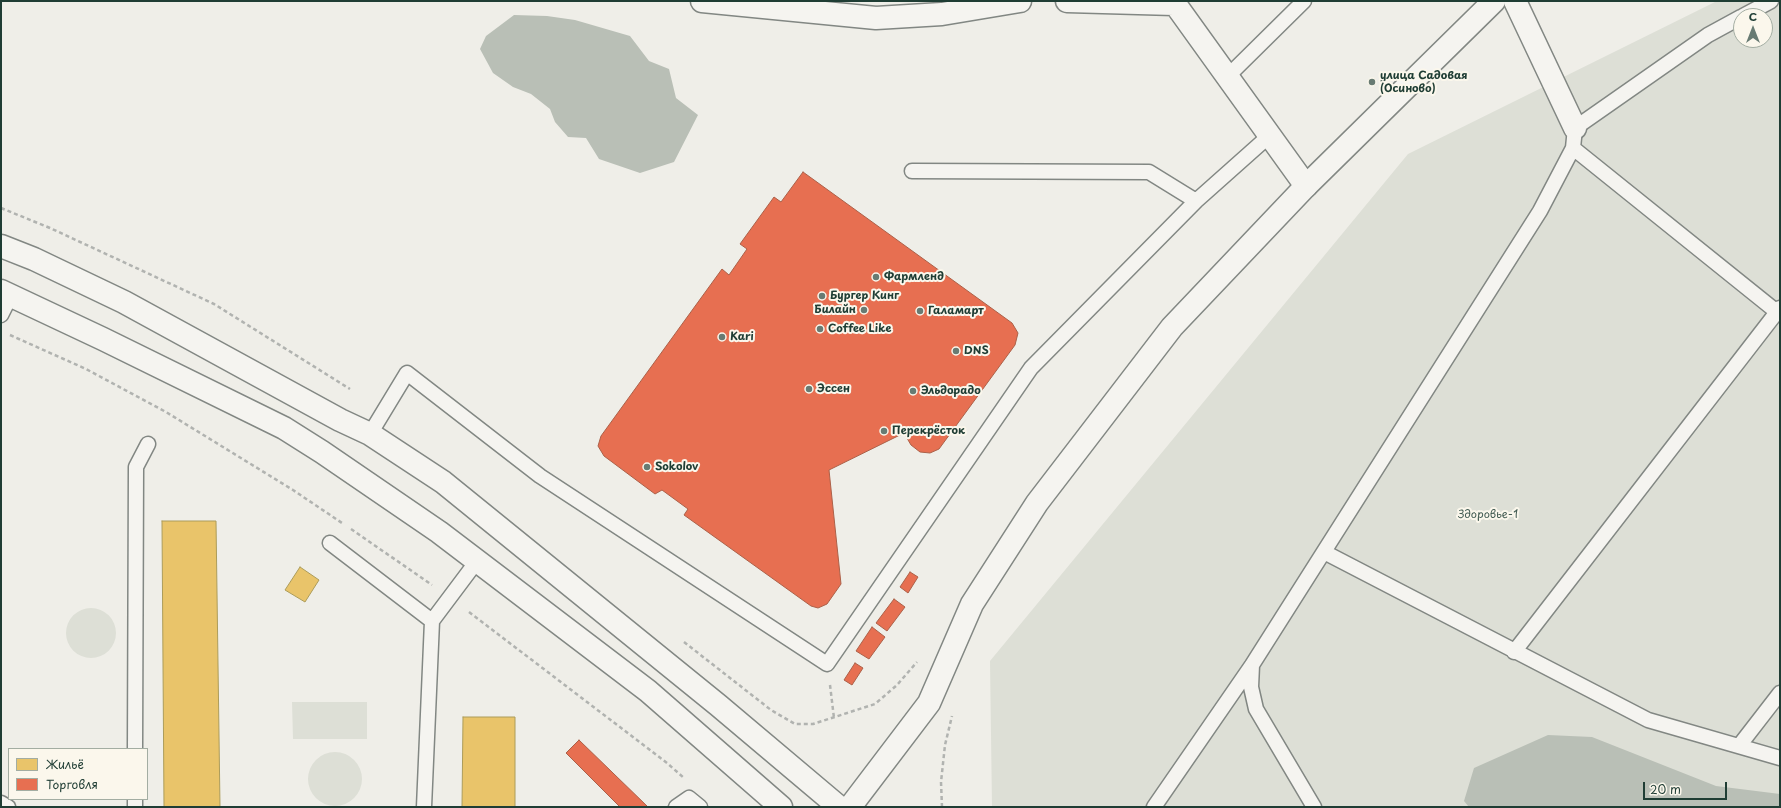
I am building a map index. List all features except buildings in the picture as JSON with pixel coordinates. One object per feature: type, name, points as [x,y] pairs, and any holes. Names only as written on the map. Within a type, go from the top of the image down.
[{"type":"street","points":[[702,1],[850,9],[876,18],[942,14],[1020,1]]},
{"type":"street","points":[[1067,1],[1173,2],[1306,186]]},
{"type":"street","points":[[850,807],[929,703],[972,604],[1037,502],[1172,327],[1306,186],[1494,1]]},
{"type":"street","points":[[1515,1],[1574,138]]},
{"type":"street","points":[[1,246],[34,259],[124,302],[340,420],[370,434],[443,482],[718,704],[839,807]]},
{"type":"street","points":[[6,293],[284,428],[439,532],[648,692],[781,807]]},
{"type":"lane","points":[[1227,77],[1304,1]]},
{"type":"lane","points":[[1758,8],[1771,1]]},
{"type":"lane","points":[[1154,807],[1252,665],[1540,211],[1574,138],[1708,35],[1733,22]]},
{"type":"lane","points":[[370,434],[407,373],[540,476],[827,664],[1031,368],[1196,202],[1269,136]]},
{"type":"lane","points":[[1514,652],[1778,310],[1574,138]]},
{"type":"lane","points":[[912,171],[1149,172],[1196,202]]},
{"type":"lane","points":[[1,315],[6,293]]},
{"type":"lane","points":[[135,748],[136,467],[148,444]]},
{"type":"lane","points":[[330,543],[432,621]]},
{"type":"lane","points":[[1324,552],[1514,652],[1648,720],[1780,758]]},
{"type":"lane","points":[[424,807],[432,621],[477,561]]},
{"type":"lane","points":[[1252,665],[1251,687],[1256,709],[1314,807]]},
{"type":"lane","points":[[1739,746],[1780,693]]},
{"type":"lane","points":[[676,807],[689,798],[700,807]]},
{"type":"lane","points":[[1,803],[8,807]]},
{"type":"path","points":[[1,208],[50,228],[214,304],[350,388]]},
{"type":"path","points":[[10,336],[86,370],[166,412],[293,490],[434,587]]},
{"type":"path","points":[[469,612],[667,763]]},
{"type":"path","points":[[680,639],[787,720],[795,724],[813,724],[875,704],[897,685],[921,658]]},
{"type":"path","points":[[827,664],[834,718]]},
{"type":"path","points":[[942,807],[941,782],[944,745],[955,709]]},
{"type":"green space","name":"Здоровье-1","points":[[1717,1],[1780,1],[1780,807],[992,807],[990,661],[1408,154]]},
{"type":"green space","points":[[91,608],[101,610],[109,615],[114,623],[116,633],[114,643],[109,651],[101,656],[91,658],[81,656],[73,651],[68,643],[66,633],[68,623],[73,615],[81,610]]},
{"type":"green space","points":[[292,702],[367,702],[367,739],[293,739]]},
{"type":"green space","points":[[335,752],[345,754],[354,760],[360,769],[362,779],[360,789],[354,798],[345,804],[335,806],[325,804],[316,798],[310,789],[308,779],[310,769],[316,760],[325,754]]},
{"type":"shaded area","points":[[514,15],[547,16],[575,20],[630,36],[649,61],[669,69],[676,98],[698,115],[674,162],[640,173],[599,159],[586,138],[568,137],[555,122],[550,109],[531,94],[513,87],[493,73],[480,49],[486,36]]},
{"type":"shaded area","points":[[1548,735],[1592,737],[1716,786],[1780,794],[1780,807],[1469,807],[1464,801],[1474,768]]},
{"type":"place","name":"улица Садовая (Осиново)","points":[[1372,82]]},
{"type":"place","name":"Фармленд","points":[[876,277]]},
{"type":"place","name":"Бургер Кинг","points":[[822,296]]},
{"type":"place","name":"Билайн","points":[[864,310]]},
{"type":"place","name":"Галамарт","points":[[920,311]]},
{"type":"place","name":"Coffee Like","points":[[820,329]]},
{"type":"place","name":"Kari","points":[[722,337]]},
{"type":"place","name":"DNS","points":[[956,351]]},
{"type":"place","name":"Эссен","points":[[809,389]]},
{"type":"place","name":"Эльдорадо","points":[[913,391]]},
{"type":"place","name":"Перекрёсток","points":[[884,431]]},
{"type":"place","name":"Sokolov","points":[[647,467]]}]
